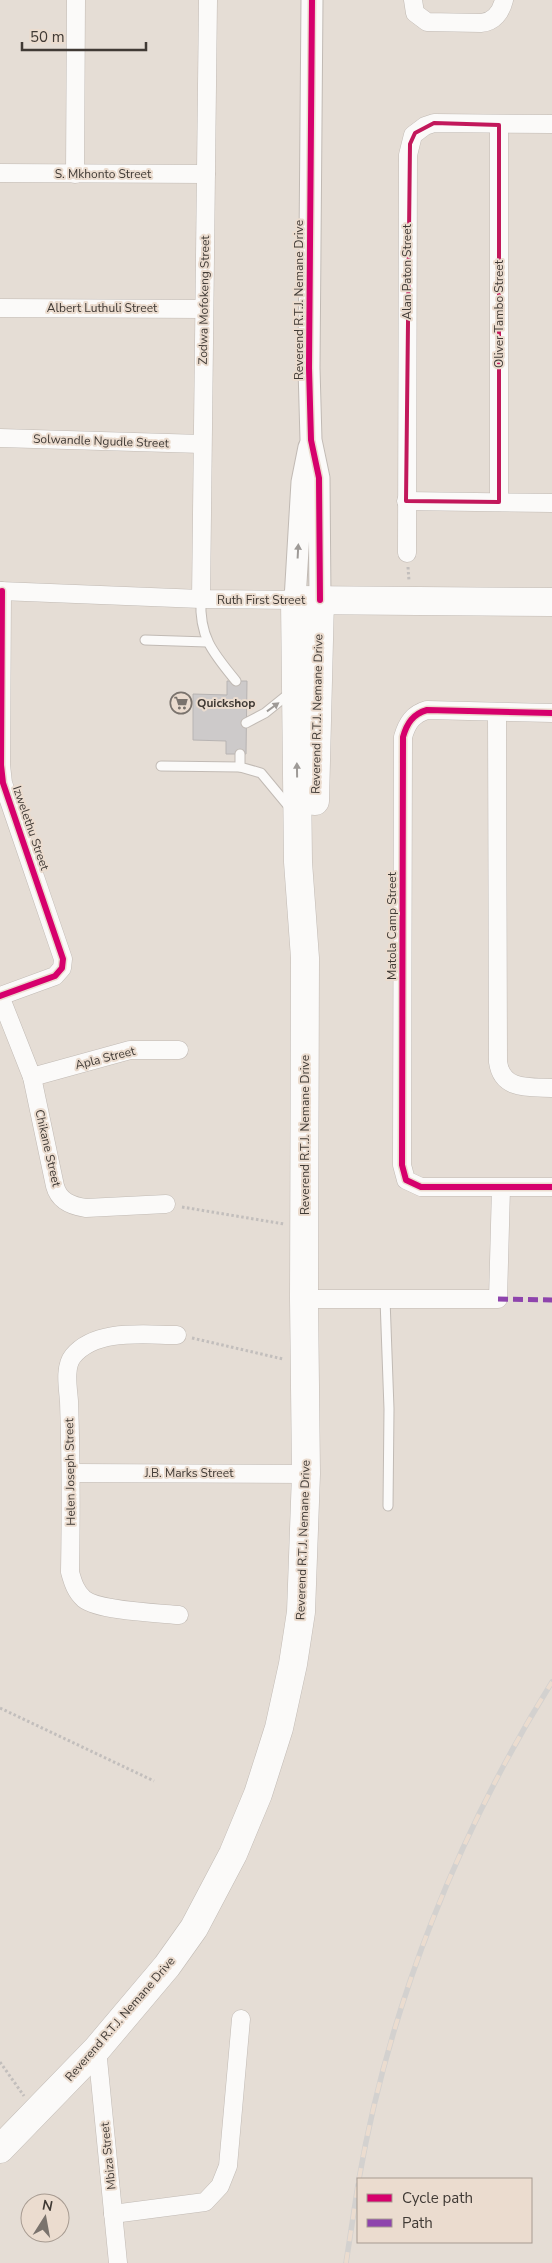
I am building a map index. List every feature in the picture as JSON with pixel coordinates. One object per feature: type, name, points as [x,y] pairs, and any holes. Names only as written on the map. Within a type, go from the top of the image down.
[{"type":"main road","name":"Ruth First Street","points":[[308,600],[552,602]]},
{"type":"main road","name":"Reverend R.T.J. Nemane Drive","points":[[0,2149],[97,2049],[167,1966],[194,1928],[233,1854],[258,1794],[283,1711],[298,1637],[304,1568],[306,1474],[304,1299],[306,1227],[305,958],[298,818],[296,687],[308,600]]},
{"type":"main road","name":"Reverend R.T.J. Nemane Drive","points":[[305,958],[314,858],[308,600]]},
{"type":"street","points":[[75,174],[76,0]]},
{"type":"street","name":"Zodwa Mofokeng Street","points":[[200,599],[208,0]]},
{"type":"street","name":"Reverend R.T.J. Nemane Drive","points":[[308,600],[319,478],[311,440],[312,0]]},
{"type":"street","points":[[413,0],[415,13],[427,22],[481,23],[497,16],[504,0]]},
{"type":"street","name":"Alan Paton Street","points":[[407,552],[408,165],[410,144],[415,133],[434,123],[552,124]]},
{"type":"street","name":"Oliver Tambo Street","points":[[499,125],[499,502]]},
{"type":"street","name":"S. Mkhonto Street","points":[[0,174],[206,174]]},
{"type":"street","name":"Albert Luthuli Street","points":[[0,308],[204,309]]},
{"type":"street","name":"Solwandle Ngudle Street","points":[[0,438],[202,444]]},
{"type":"street","points":[[406,501],[552,503]]},
{"type":"street","name":"Ruth First Street","points":[[1,591],[200,599],[308,600]]},
{"type":"street","name":"Izwelethu Street","points":[[0,996],[55,976],[62,968],[63,959],[3,783],[1,765],[1,591]]},
{"type":"street","name":"Matola Camp Street","points":[[552,713],[427,710],[411,719],[403,737],[402,1165],[405,1177],[416,1186],[552,1187]]},
{"type":"street","points":[[497,712],[498,1062],[501,1076],[512,1084],[552,1088]]},
{"type":"street","name":"Chikane Street","points":[[0,996],[32,1077],[54,1186],[64,1201],[86,1208],[166,1204]]},
{"type":"street","name":"Apla Street","points":[[32,1077],[130,1050],[179,1050]]},
{"type":"street","points":[[304,1299],[498,1299],[501,1188]]},
{"type":"street","name":"Helen Joseph Street","points":[[177,1334],[110,1336],[87,1344],[71,1357],[68,1376],[71,1473],[70,1572],[73,1585],[79,1594],[90,1603],[103,1607],[179,1615]]},
{"type":"street","name":"J.B. Marks Street","points":[[71,1473],[306,1474]]},
{"type":"street","points":[[113,2214],[205,2202],[220,2186],[228,2166],[241,2019]]},
{"type":"street","name":"Mbiza Street","points":[[97,2049],[118,2263]]},
{"type":"lane","points":[[200,599],[200,619],[207,642],[217,659],[236,681]]},
{"type":"lane","points":[[145,640],[207,642]]},
{"type":"lane","points":[[246,723],[278,704],[296,687]]},
{"type":"lane","points":[[240,754],[240,766]]},
{"type":"lane","points":[[161,766],[240,766],[255,770],[267,778],[298,818]]},
{"type":"lane","points":[[384,1299],[389,1409],[388,1506]]},
{"type":"path","points":[[407,552],[411,601]]},
{"type":"path","points":[[166,1204],[306,1227]]},
{"type":"path","points":[[177,1334],[306,1364]]},
{"type":"path","points":[[0,1708],[154,1781]]},
{"type":"path","points":[[0,2062],[36,2113]]},
{"type":"highlighted area","points":[[434,123],[499,125],[499,502],[406,501],[410,144],[415,133]]},
{"type":"building","points":[[227,681],[247,681],[246,754],[226,754],[226,741],[193,740],[193,694],[227,695]]},
{"type":"railway","points":[[359,2178],[372,2114],[389,2049],[409,1985],[432,1922],[458,1859],[487,1798],[518,1739],[552,1682]]},
{"type":"railway","points":[[346,2263],[357,2192]]},
{"type":"marked path","points":[[498,1299],[552,1300]]},
{"type":"cycle path","points":[[312,0],[309,368],[311,440],[319,478],[320,600]]},
{"type":"cycle path","points":[[0,996],[55,976],[62,968],[63,959],[3,783],[1,765],[2,591]]},
{"type":"cycle path","points":[[552,713],[427,710],[414,717],[403,737],[402,1165],[406,1180],[421,1187],[552,1187]]},
{"type":"place","name":"Quickshop","points":[[181,703]]}]
